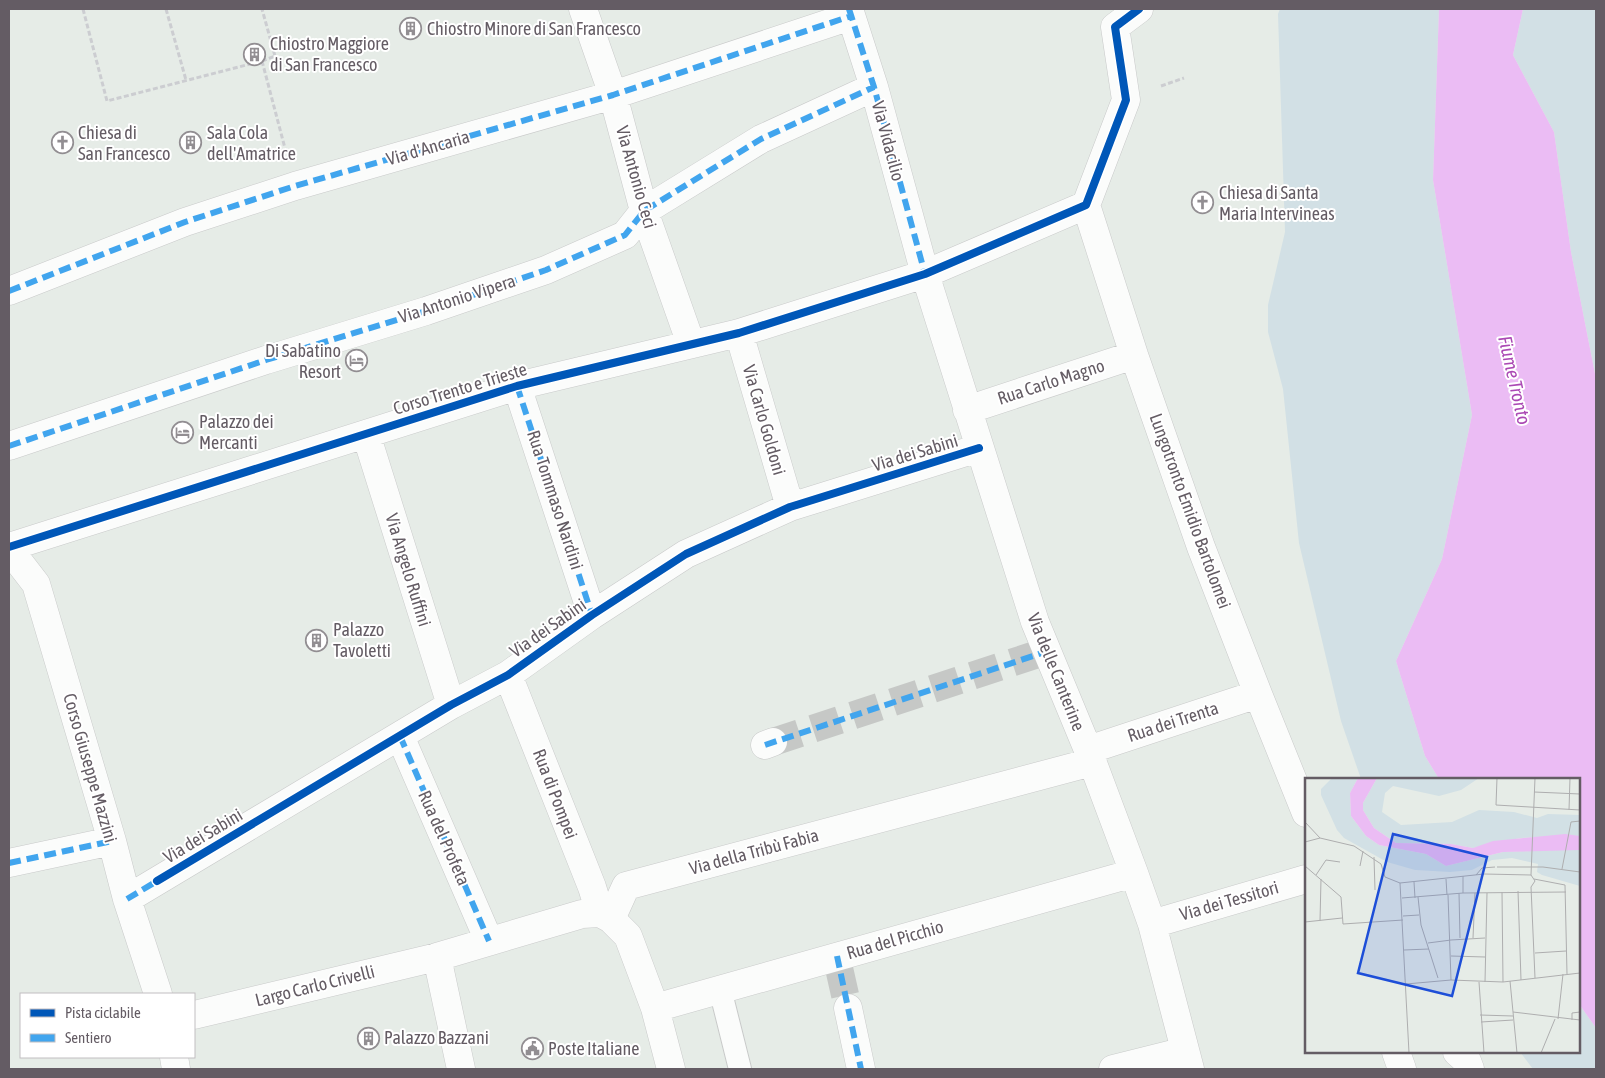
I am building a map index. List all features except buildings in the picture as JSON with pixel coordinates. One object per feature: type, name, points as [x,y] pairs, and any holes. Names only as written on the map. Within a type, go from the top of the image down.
[{"type":"street","name":"Via Antonio Ceci","points":[[583,9],[613,95],[644,212],[691,344]]},
{"type":"street","points":[[1086,205],[1126,100],[1114,18],[1139,9]]},
{"type":"street","name":"Via d'Ancaria","points":[[9,291],[185,222],[295,186],[613,95],[850,13]]},
{"type":"street","name":"Via Vidacilio","points":[[850,13],[874,87],[925,274]]},
{"type":"street","name":"Via Antonio Vipera","points":[[9,446],[266,360],[546,270],[625,234],[644,212],[761,139],[874,87]]},
{"type":"street","name":"Corso Trento e Trieste","points":[[9,548],[517,386],[738,333],[925,274],[1086,205]]},
{"type":"street","name":"Lungotronto Emidio Bartolomei","points":[[1086,205],[1134,355],[1201,548],[1305,811]]},
{"type":"street","name":"Via delle Canterine","points":[[925,274],[1035,622],[1041,653],[1090,756],[1134,873],[1152,924],[1187,1060]]},
{"type":"street","name":"Via Carlo Goldoni","points":[[738,333],[790,507]]},
{"type":"street","name":"Rua Carlo Magno","points":[[967,410],[1134,355]]},
{"type":"street","name":"Rua Tommaso Nardini","points":[[517,386],[592,615]]},
{"type":"street","name":"Via Angelo Ruffini","points":[[366,434],[451,705]]},
{"type":"street","name":"Via dei Sabini","points":[[127,899],[451,705],[508,674],[592,615],[686,554],[790,507],[979,448]]},
{"type":"street","name":"Corso Giuseppe Mazzini","points":[[9,548],[36,584],[112,841],[127,899],[158,993]]},
{"type":"street","name":"Rua di Pompei","points":[[508,674],[592,888],[606,916]]},
{"type":"street","name":"Rua dei Trenta","points":[[1090,756],[1258,694]]},
{"type":"street","name":"Rua del Profeta","points":[[400,736],[489,941]]},
{"type":"street","name":"Via della Tribù Fabia","points":[[606,916],[626,886],[1090,756]]},
{"type":"street","points":[[9,863],[112,841]]},
{"type":"street","name":"Rua del Picchio","points":[[655,1008],[720,989],[838,962],[1134,873]]},
{"type":"street","name":"Via dei Tessitori","points":[[1152,924],[1305,879]]},
{"type":"street","points":[[461,1069],[437,957],[582,914],[606,916],[628,936],[655,1008],[671,1069]]},
{"type":"street","name":"Largo Carlo Crivelli","points":[[195,1015],[437,957]]},
{"type":"street","points":[[848,1008],[861,1069]]},
{"type":"street","points":[[1396,1053],[1402,1069]]},
{"type":"street","points":[[1458,1053],[1467,1061],[1470,1069]]},
{"type":"street","points":[[1113,1069],[1187,1060]]},
{"type":"lane","points":[[720,989],[740,1069]]},
{"type":"path","points":[[83,9],[107,101],[275,56],[262,9]]},
{"type":"path","points":[[166,9],[186,81]]},
{"type":"path","points":[[262,61],[295,186]]},
{"type":"shaded area","points":[[1280,9],[1439,9],[1433,180],[1472,415],[1442,559],[1396,661],[1425,756],[1438,778],[1361,778],[1341,721],[1299,543],[1283,389],[1268,332],[1268,305],[1285,232],[1278,14]]},
{"type":"shaded area","points":[[1523,9],[1596,9],[1596,379],[1571,252],[1554,132],[1513,55]]},
{"type":"shaded area","points":[[1580,1005],[1596,1028],[1596,1069],[1533,1069],[1521,1053],[1580,1053]]},
{"type":"water","name":"Fiume Tronto","points":[[1439,9],[1523,9],[1513,55],[1554,132],[1571,252],[1596,379],[1596,1028],[1580,1005],[1580,778],[1438,778],[1425,756],[1396,661],[1442,559],[1472,415],[1433,180]]},
{"type":"tunnel","points":[[773,742],[1035,655]]},
{"type":"tunnel","points":[[839,968],[848,1008]]},
{"type":"marked path","points":[[849,9],[874,87],[925,274]]},
{"type":"marked path","points":[[9,291],[185,222],[295,186],[613,95],[851,16]]},
{"type":"marked path","points":[[9,446],[266,360],[426,311],[546,270],[625,235],[644,211],[761,139],[874,87]]},
{"type":"marked path","points":[[517,386],[592,615]]},
{"type":"marked path","points":[[765,745],[1048,651]]},
{"type":"marked path","points":[[400,736],[489,941]]},
{"type":"marked path","points":[[9,863],[112,841]]},
{"type":"marked path","points":[[127,899],[157,881]]},
{"type":"marked path","points":[[837,956],[861,1069]]},
{"type":"cycle path","points":[[9,547],[517,386],[739,333],[925,274],[1086,205],[1126,100],[1115,27],[1139,9]]},
{"type":"cycle path","points":[[157,881],[451,705],[508,675],[592,615],[686,554],[790,507],[979,448]]},
{"type":"place","name":"Chiostro Minore di San Francesco","points":[[411,29]]},
{"type":"place","name":"Chiostro Maggiore di San Francesco","points":[[254,54]]},
{"type":"place","name":"Chiesa di San Francesco","points":[[62,143]]},
{"type":"place","name":"Sala Cola dell'Amatrice","points":[[191,143]]},
{"type":"place","name":"Chiesa di Santa Maria Intervineas","points":[[1203,203]]},
{"type":"place","name":"Di Sabatino Resort","points":[[357,361]]},
{"type":"place","name":"Palazzo dei Mercanti","points":[[183,432]]},
{"type":"place","name":"Palazzo Tavoletti","points":[[317,640]]},
{"type":"place","name":"Palazzo Bazzani","points":[[368,1038]]},
{"type":"place","name":"Poste Italiane","points":[[532,1049]]}]
